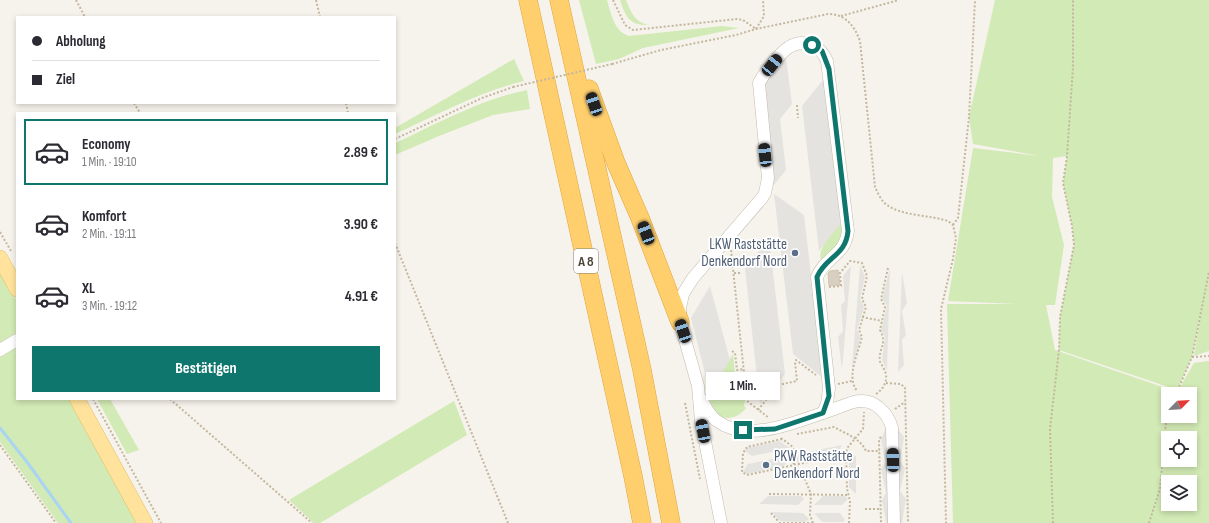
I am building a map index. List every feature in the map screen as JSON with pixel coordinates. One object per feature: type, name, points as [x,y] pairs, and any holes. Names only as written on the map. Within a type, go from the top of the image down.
[{"type":"highway","name":"A 8","points":[[528,0],[633,476],[642,523]]},
{"type":"highway","name":"A 8","points":[[560,3],[642,370],[671,523]]},
{"type":"highway","points":[[560,3],[616,163],[640,218],[680,322]]},
{"type":"main road","points":[[6,255],[16,286]]},
{"type":"main road","points":[[78,400],[145,523]]},
{"type":"lane","points":[[721,523],[701,421],[699,394],[690,353],[680,322],[680,308],[683,294],[693,278],[762,198],[767,186],[767,169],[759,83],[789,46],[801,43],[812,45],[822,51],[829,69],[848,231],[847,239],[842,249],[824,264],[817,277],[828,386],[827,404],[823,413]]},
{"type":"lane","points":[[0,350],[16,341]]},
{"type":"lane","points":[[699,394],[708,411],[717,422],[743,430],[778,434],[823,413],[865,398],[872,402],[886,415],[892,428],[894,523]]},
{"type":"path","points":[[76,0],[84,16]]},
{"type":"path","points":[[316,0],[320,16]]},
{"type":"path","points":[[613,0],[622,22],[629,29],[633,30],[737,18],[756,28]]},
{"type":"path","points":[[756,28],[764,16],[763,0]]},
{"type":"path","points":[[396,139],[482,98],[513,87],[612,64],[636,56],[736,35],[756,28],[828,14],[840,16],[899,0]]},
{"type":"path","points":[[953,225],[958,218],[968,125],[975,0]]},
{"type":"path","points":[[1053,523],[1050,429],[1059,350],[1060,317],[1074,245],[1072,226],[1063,183],[1067,156],[1072,74],[1073,0]]},
{"type":"path","points":[[840,16],[851,24],[860,41],[875,187],[880,197],[886,205],[897,210],[948,221],[953,225],[956,238],[953,259],[940,309],[946,523]]},
{"type":"path","points":[[797,105],[798,118]]},
{"type":"path","points":[[0,232],[6,255]]},
{"type":"path","points":[[729,236],[747,401],[773,421],[778,434],[793,447],[795,454],[792,461],[796,464],[805,478],[811,495],[810,515],[814,523],[779,523],[770,513]]},
{"type":"path","points":[[396,245],[508,523]]},
{"type":"path","points":[[818,288],[841,286],[840,274],[850,261],[862,263],[867,276],[862,299],[866,307],[859,330],[862,337],[852,381],[857,390],[865,398],[863,429],[848,447],[846,454],[847,489],[850,501],[849,523]]},
{"type":"path","points":[[865,398],[878,393],[885,383],[886,372],[880,361],[884,338],[880,330],[885,307],[881,299],[888,268]]},
{"type":"path","points":[[1179,387],[1192,357],[1209,272]]},
{"type":"path","points":[[734,274],[740,273]]},
{"type":"path","points":[[862,317],[882,321]]},
{"type":"path","points":[[732,351],[735,353],[737,370],[744,369]]},
{"type":"path","points":[[1192,357],[1209,356]]},
{"type":"path","points":[[758,410],[778,385],[797,381],[796,360],[818,376],[823,387],[852,381]]},
{"type":"path","points":[[885,383],[901,384],[905,388],[908,523]]},
{"type":"path","points":[[94,400],[161,523]]},
{"type":"path","points":[[171,400],[312,523]]},
{"type":"path","points":[[685,403],[701,486]]},
{"type":"path","points":[[1149,523],[1160,489],[1166,423]]},
{"type":"path","points":[[792,436],[834,427],[856,438],[862,443],[866,451],[880,451]]},
{"type":"path","points":[[786,438],[778,434],[747,447],[743,453],[742,472],[747,475],[846,454]]},
{"type":"path","points":[[879,439],[881,523]]},
{"type":"path","points":[[0,445],[56,523]]},
{"type":"path","points":[[769,494],[849,495]]},
{"type":"path","points":[[865,509],[881,509]]},
{"type":"green space","points":[[579,0],[607,0],[614,21],[620,31],[629,36],[722,26],[739,28],[643,48],[619,59],[596,64]]},
{"type":"green space","points":[[620,0],[626,0],[637,20],[651,25],[638,24],[630,20],[624,12]]},
{"type":"green space","points":[[995,0],[1209,0],[1209,351],[1194,356],[1201,311],[1192,357],[1178,387],[1168,387],[1059,350],[1060,317],[1074,245],[1072,226],[1063,183],[1067,156],[1053,158],[1052,197],[1064,245],[1055,305],[1046,305],[1055,350],[1162,387],[1161,387],[1161,423],[1197,423],[1197,387],[1180,387],[1194,363],[1209,361],[1209,523],[953,523],[947,304],[1017,304],[948,301],[973,148],[1040,156],[973,144],[969,117]]},
{"type":"green space","points":[[514,59],[524,81],[491,91],[396,134],[396,127]]},
{"type":"green space","points":[[527,90],[530,109],[493,115],[396,155],[396,143],[479,104]]},
{"type":"green space","points":[[843,223],[841,240],[829,255],[821,260],[820,255],[823,246],[840,224]]},
{"type":"green space","points":[[0,270],[16,299],[16,337],[0,346]]},
{"type":"green space","points":[[16,348],[16,400],[72,400],[139,523],[58,523],[0,442],[0,357]]},
{"type":"green space","points":[[733,354],[735,374],[743,373],[746,397],[744,406],[746,408],[740,414],[727,418],[715,413],[710,401],[710,394]]},
{"type":"green space","points":[[98,400],[111,400],[139,450],[127,454]]},
{"type":"green space","points":[[454,401],[467,435],[320,523],[314,523],[289,500]]},
{"type":"shaded area","points":[[786,58],[792,104],[780,119],[786,170],[773,186],[762,87]]},
{"type":"shaded area","name":"LKW Raststätte Denkendorf Nord","points":[[827,75],[843,220],[819,251],[802,106]]},
{"type":"shaded area","name":"LKW Raststätte Denkendorf Nord","points":[[774,194],[804,215],[823,378],[793,354]]},
{"type":"shaded area","name":"LKW Raststätte Denkendorf Nord","points":[[769,238],[785,374],[760,404],[745,269]]},
{"type":"shaded area","points":[[851,266],[842,370],[838,337],[843,331],[841,305],[845,301],[843,276]]},
{"type":"shaded area","points":[[860,266],[865,276],[860,299],[864,307],[857,330],[861,338],[852,368]]},
{"type":"shaded area","points":[[890,268],[887,370],[882,360],[885,337],[881,330],[887,306],[882,299]]},
{"type":"shaded area","points":[[902,272],[907,303],[902,311],[906,335],[902,340],[904,365],[898,372]]},
{"type":"shaded area","name":"LKW Raststätte Denkendorf Nord","points":[[710,286],[730,360],[710,393],[691,318]]},
{"type":"shaded area","points":[[896,427],[904,437],[900,461],[905,468],[900,491],[906,499],[902,523],[898,523]]},
{"type":"shaded area","points":[[886,428],[890,523],[886,523],[882,500],[886,493],[881,469],[885,462],[881,439]]},
{"type":"shaded area","name":"PKW Raststätte Denkendorf Nord","points":[[779,441],[790,448],[752,456],[745,451],[747,448]]},
{"type":"shaded area","name":"PKW Raststätte Denkendorf Nord","points":[[842,445],[836,455],[798,463],[795,460],[799,454]]},
{"type":"shaded area","name":"PKW Raststätte Denkendorf Nord","points":[[851,452],[856,457],[856,494],[849,487],[849,455]]},
{"type":"shaded area","name":"PKW Raststätte Denkendorf Nord","points":[[791,455],[784,466],[747,474],[743,472],[748,464]]},
{"type":"shaded area","name":"PKW Raststätte Denkendorf Nord","points":[[768,496],[801,496],[804,499],[798,505],[759,504]]},
{"type":"shaded area","name":"PKW Raststätte Denkendorf Nord","points":[[823,496],[845,496],[848,499],[842,505],[814,505]]},
{"type":"shaded area","name":"PKW Raststätte Denkendorf Nord","points":[[772,512],[803,513],[809,519],[805,522],[780,521]]},
{"type":"shaded area","name":"PKW Raststätte Denkendorf Nord","points":[[814,513],[840,513],[845,520],[843,522],[822,522]]},
{"type":"building","points":[[838,270],[840,285],[829,286],[828,273],[830,271]]},
{"type":"waterway","points":[[0,428],[27,462],[71,523]]},
{"type":"place","name":"LKW Raststätte Denkendorf Nord","points":[[795,253]]},
{"type":"place","name":"PKW Raststätte Denkendorf Nord","points":[[766,465]]},
{"type":"route","points":[[743,430],[775,429],[823,413],[829,396],[817,277],[824,264],[839,252],[844,245],[847,239],[848,231],[829,69],[822,51],[812,45]]}]
